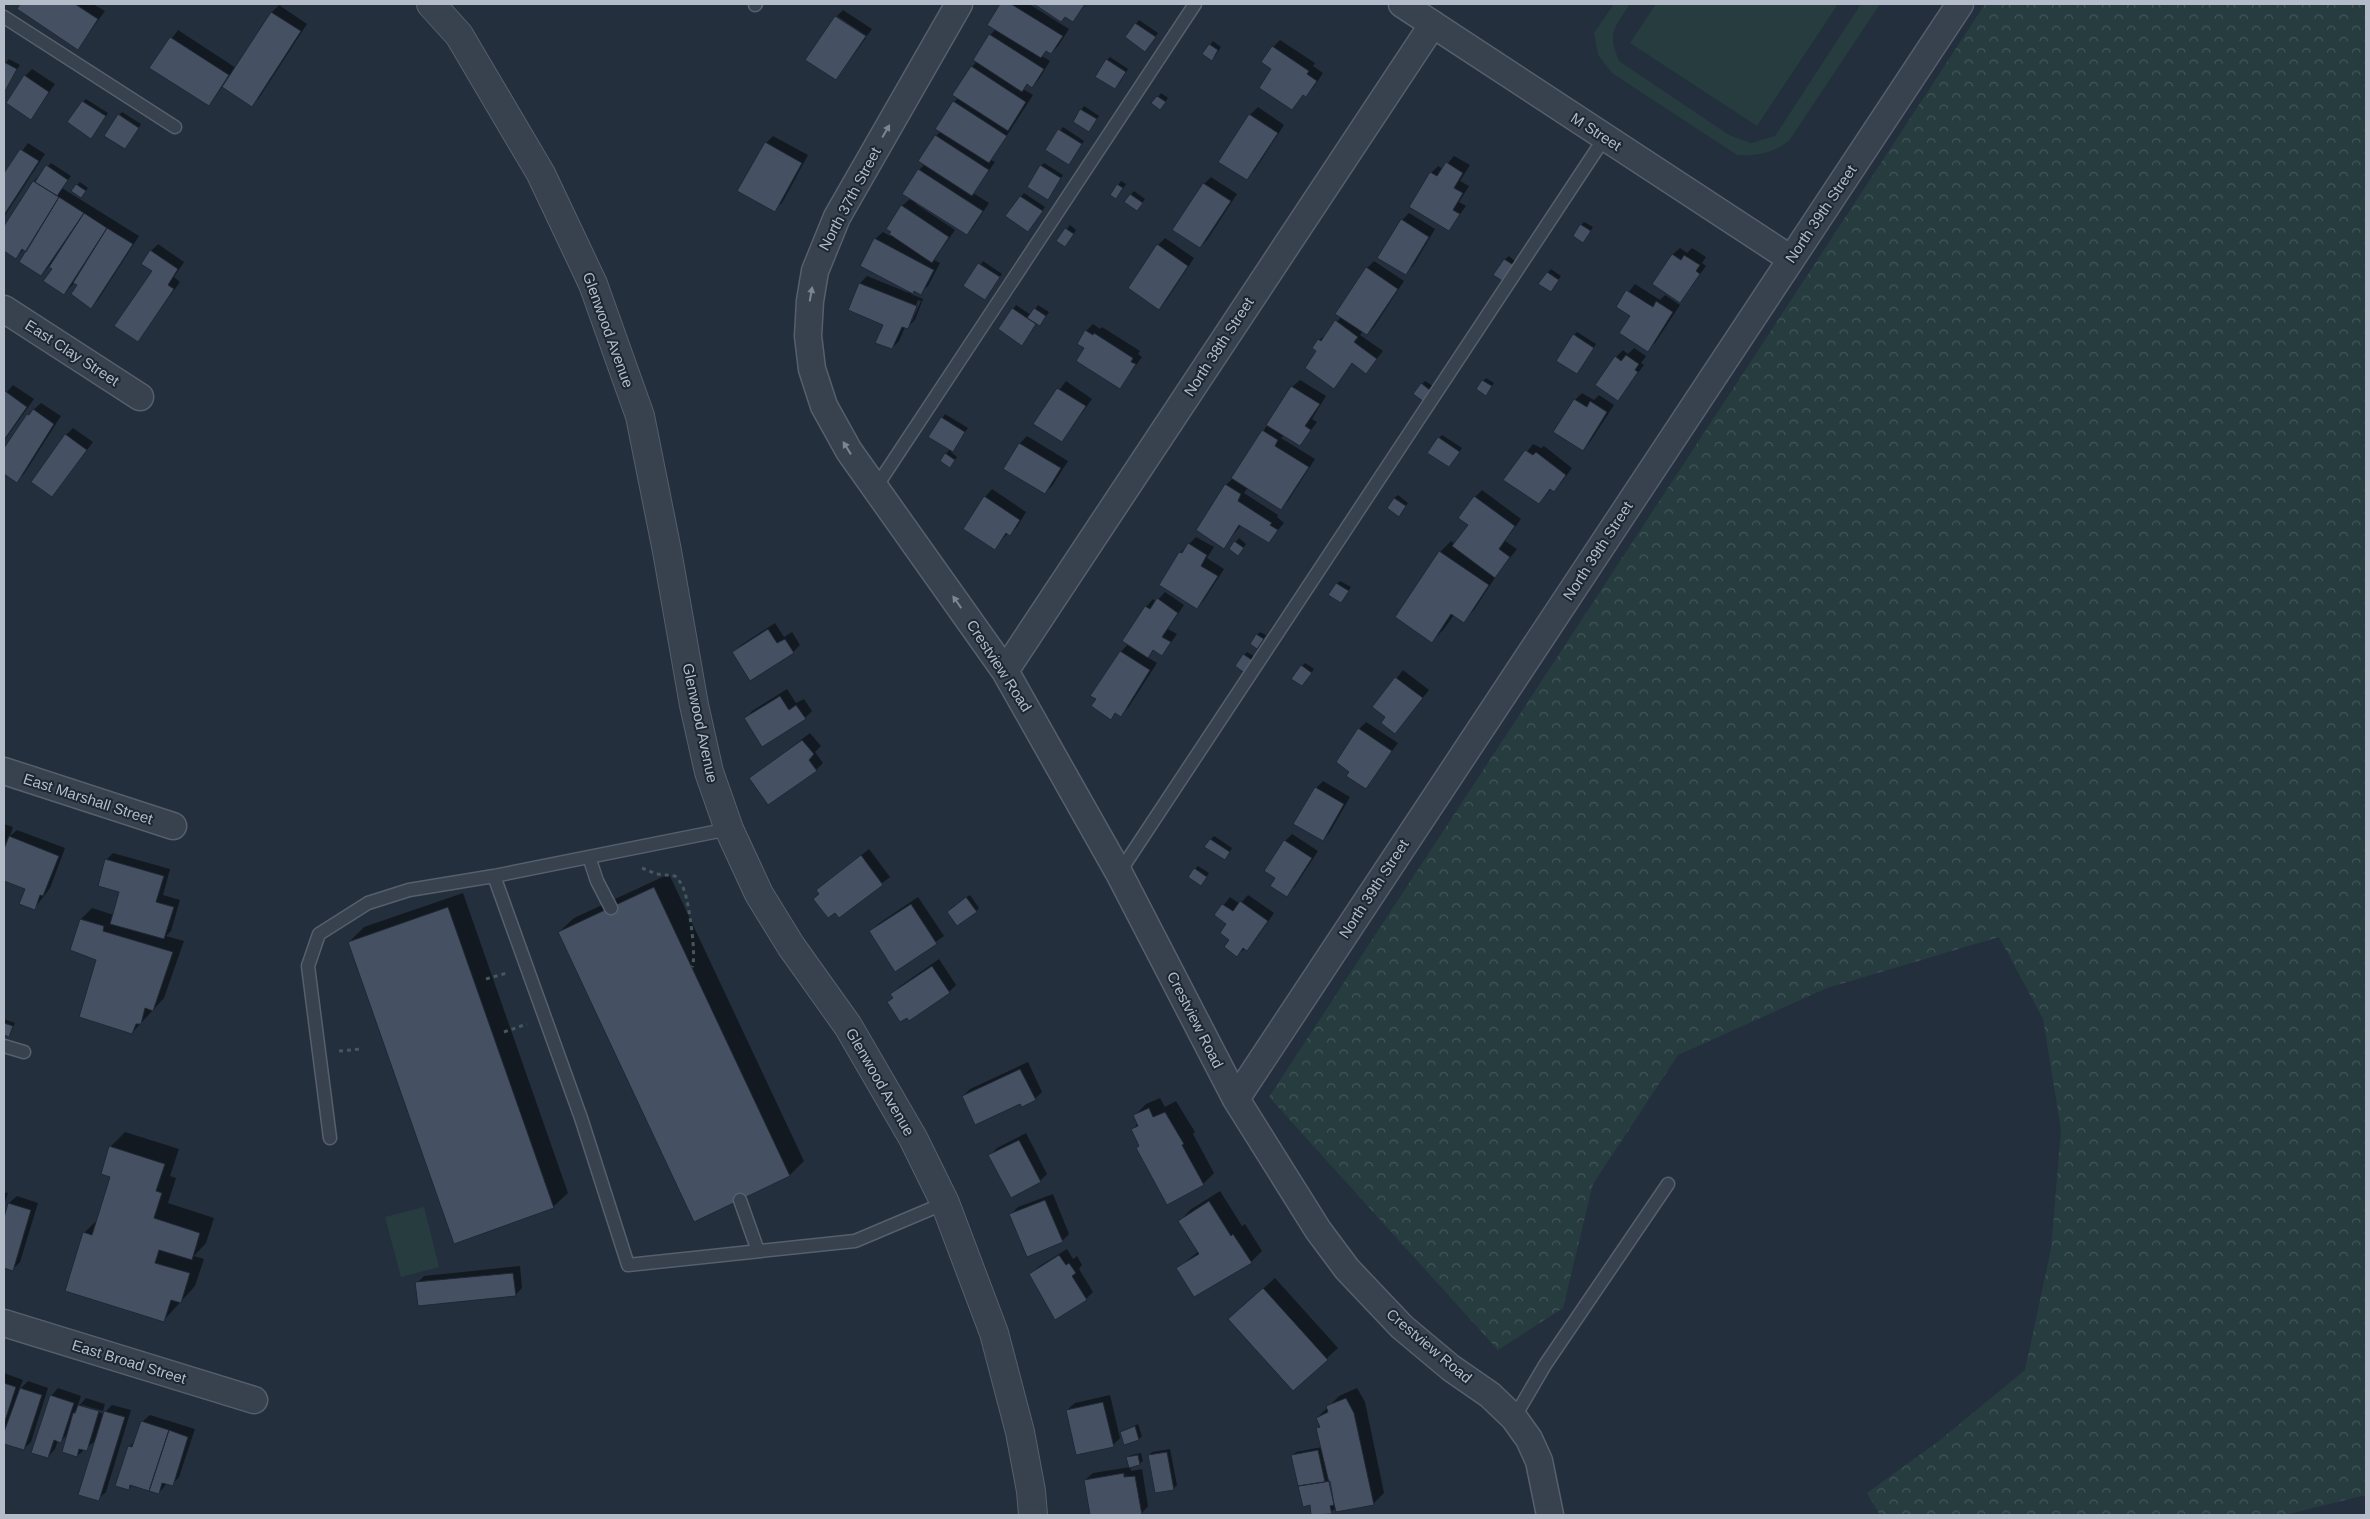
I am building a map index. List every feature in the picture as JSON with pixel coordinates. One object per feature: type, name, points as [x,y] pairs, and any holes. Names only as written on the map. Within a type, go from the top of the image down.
[{"type":"street","name":"Glenwood Avenue","points":[[431,4],[459,35],[536,166],[594,284],[640,416],[694,704],[709,772],[729,829],[759,894],[791,946],[848,1026],[913,1138],[945,1203],[994,1333],[1020,1432],[1031,1491],[1033,1515]]},
{"type":"street","name":"North 37th Street","points":[[876,487],[849,451],[824,406],[812,369],[808,336],[810,301],[815,271],[837,217],[959,4]]},
{"type":"street","name":"M Street","points":[[1402,4],[1791,259]]},
{"type":"street","name":"North 39th Street","points":[[1236,1099],[1960,4]]},
{"type":"street","name":"North 38th Street","points":[[1005,670],[1433,24]]},
{"type":"street","name":"East Clay Street","points":[[4,309],[140,397]]},
{"type":"street","name":"Crestview Road","points":[[876,487],[1005,670],[1119,873],[1236,1099],[1318,1230],[1363,1287],[1402,1327],[1451,1368],[1490,1395],[1514,1418],[1529,1439],[1539,1461],[1550,1515]]},
{"type":"street","name":"East Marshall Street","points":[[4,771],[173,826]]},
{"type":"street","name":"East Broad Street","points":[[4,1323],[254,1400]]},
{"type":"lane","points":[[876,487],[1195,4]]},
{"type":"lane","points":[[4,18],[175,127]]},
{"type":"lane","points":[[1119,873],[1605,137]]},
{"type":"lane","points":[[330,1138],[308,966],[319,934],[368,903],[409,890],[494,876],[729,829]]},
{"type":"lane","points":[[589,857],[597,881],[610,908]]},
{"type":"lane","points":[[494,876],[581,1118],[628,1265],[855,1241],[945,1203]]},
{"type":"lane","points":[[4,1046],[24,1052]]},
{"type":"lane","points":[[1514,1418],[1545,1365],[1668,1184]]},
{"type":"lane","points":[[740,1200],[758,1251]]},
{"type":"path","points":[[638,864],[643,869],[656,874],[675,876],[681,883],[686,894],[694,956],[692,968]]},
{"type":"path","points":[[486,980],[513,971]]},
{"type":"path","points":[[504,1032],[530,1022]]},
{"type":"green space","points":[[1614,4],[1630,4],[1616,25],[1613,36],[1613,43],[1619,61],[1729,135],[1751,143],[1775,136],[1861,4],[1880,4],[1789,141],[1771,151],[1737,155],[1612,73],[1598,55],[1594,33]]},
{"type":"green space","points":[[1656,4],[1838,4],[1757,126],[1630,43]]},
{"type":"green space","points":[[1985,4],[2366,4],[2366,1495],[2285,1515],[1880,1515],[1867,1493],[1939,1441],[2025,1370],[2051,1249],[2061,1130],[2043,1019],[1999,937],[1827,988],[1678,1055],[1593,1184],[1563,1308],[1498,1350],[1269,1097]]},
{"type":"green space","points":[[424,1207],[439,1267],[401,1277],[385,1217]]},
{"type":"building","points":[[20,4],[75,4],[98,19],[78,50],[17,9]]},
{"type":"building","points":[[1000,4],[1011,4],[1063,36],[1051,54],[1046,51],[1041,58],[987,25]]},
{"type":"building","points":[[1034,4],[1085,4],[1073,22],[1065,17],[1061,22]]},
{"type":"building","points":[[271,12],[301,31],[252,107],[222,87]]},
{"type":"building","points":[[835,16],[866,36],[836,80],[805,60]]},
{"type":"building","points":[[1135,23],[1156,37],[1145,52],[1125,37]]},
{"type":"building","points":[[989,34],[1044,69],[1032,88],[1027,84],[1022,92],[973,60]]},
{"type":"building","points":[[170,37],[229,75],[209,106],[149,68]]},
{"type":"building","points":[[1209,44],[1218,50],[1212,61],[1202,54]]},
{"type":"building","points":[[1272,46],[1309,71],[1307,74],[1317,81],[1306,97],[1303,95],[1292,110],[1259,88],[1271,69],[1261,62]]},
{"type":"building","points":[[1106,59],[1126,72],[1115,89],[1095,77]]},
{"type":"building","points":[[4,62],[17,69],[5,91],[4,90]]},
{"type":"building","points":[[971,66],[1026,102],[1008,131],[952,95]]},
{"type":"building","points":[[24,75],[49,92],[31,120],[6,103]]},
{"type":"building","points":[[1157,96],[1166,102],[1160,110],[1151,103]]},
{"type":"building","points":[[82,101],[106,116],[91,139],[67,122]]},
{"type":"building","points":[[953,101],[1007,136],[989,163],[935,129]]},
{"type":"building","points":[[1080,109],[1097,119],[1089,132],[1073,122]]},
{"type":"building","points":[[118,114],[139,128],[125,149],[104,136]]},
{"type":"building","points":[[1249,114],[1278,133],[1247,180],[1218,162]]},
{"type":"building","points":[[1058,129],[1082,144],[1069,165],[1045,150]]},
{"type":"building","points":[[935,135],[989,170],[972,196],[918,161]]},
{"type":"building","points":[[765,142],[802,163],[775,212],[737,191]]},
{"type":"building","points":[[20,149],[39,161],[4,215],[4,173]]},
{"type":"building","points":[[1446,162],[1463,173],[1454,188],[1463,193],[1453,210],[1460,214],[1449,231],[1409,207],[1430,172],[1437,176]]},
{"type":"building","points":[[46,165],[68,180],[57,196],[35,182]]},
{"type":"building","points":[[1040,165],[1061,178],[1048,200],[1027,187]]},
{"type":"building","points":[[918,169],[983,211],[967,235],[902,194]]},
{"type":"building","points":[[33,181],[59,197],[26,252],[22,249],[16,259],[4,251],[4,226]]},
{"type":"building","points":[[1203,183],[1231,201],[1200,248],[1172,230]]},
{"type":"building","points":[[76,184],[86,191],[81,198],[71,191]]},
{"type":"building","points":[[1117,184],[1123,188],[1116,199],[1110,195]]},
{"type":"building","points":[[1130,194],[1143,203],[1137,211],[1124,202]]},
{"type":"building","points":[[1020,196],[1043,211],[1028,232],[1005,216]]},
{"type":"building","points":[[59,197],[84,213],[41,276],[19,262]]},
{"type":"building","points":[[901,205],[949,237],[932,263],[889,234],[891,232],[886,229]]},
{"type":"building","points":[[84,213],[107,228],[64,295],[43,281],[52,269],[49,267]]},
{"type":"building","points":[[1401,219],[1429,237],[1406,275],[1377,258]]},
{"type":"building","points":[[1580,224],[1591,231],[1583,243],[1573,236]]},
{"type":"building","points":[[107,228],[133,244],[91,309],[71,294],[77,285],[73,283]]},
{"type":"building","points":[[1065,228],[1074,234],[1065,247],[1056,241]]},
{"type":"building","points":[[874,238],[934,270],[921,295],[914,291],[913,294],[860,266]]},
{"type":"building","points":[[1157,244],[1188,266],[1159,310],[1128,288]]},
{"type":"building","points":[[150,250],[178,269],[168,285],[174,289],[138,342],[114,326],[152,271],[141,264]]},
{"type":"building","points":[[1672,254],[1681,260],[1684,255],[1700,265],[1696,271],[1700,274],[1680,303],[1652,284]]},
{"type":"building","points":[[1504,259],[1515,266],[1504,282],[1493,275]]},
{"type":"building","points":[[978,263],[1000,277],[985,300],[963,286]]},
{"type":"building","points":[[1366,267],[1398,289],[1367,335],[1335,314]]},
{"type":"building","points":[[1547,272],[1559,280],[1551,292],[1538,284]]},
{"type":"building","points":[[859,283],[917,306],[908,329],[902,327],[892,349],[875,343],[883,325],[848,310]]},
{"type":"building","points":[[1626,290],[1653,307],[1656,301],[1673,312],[1648,352],[1619,333],[1630,316],[1616,307]]},
{"type":"building","points":[[1012,308],[1036,324],[1022,346],[998,329]]},
{"type":"building","points":[[1034,308],[1046,316],[1040,326],[1027,318]]},
{"type":"building","points":[[1335,320],[1358,337],[1354,342],[1377,359],[1366,374],[1352,363],[1334,389],[1305,368],[1316,351],[1312,348],[1318,339],[1321,341]]},
{"type":"building","points":[[1085,330],[1093,335],[1094,333],[1133,358],[1131,362],[1136,364],[1120,389],[1076,361],[1084,348],[1077,344]]},
{"type":"building","points":[[1573,334],[1594,348],[1577,374],[1556,361]]},
{"type":"building","points":[[1626,355],[1639,364],[1635,370],[1638,372],[1618,401],[1595,385],[1615,356],[1621,361]]},
{"type":"building","points":[[1482,380],[1492,386],[1486,396],[1476,389]]},
{"type":"building","points":[[1421,383],[1431,391],[1424,402],[1413,394]]},
{"type":"building","points":[[1291,386],[1320,404],[1305,426],[1311,430],[1300,446],[1266,425]]},
{"type":"building","points":[[1057,388],[1086,406],[1062,442],[1033,424]]},
{"type":"building","points":[[5,391],[27,407],[4,440],[4,393]]},
{"type":"building","points":[[1574,399],[1587,407],[1590,401],[1607,412],[1583,451],[1553,432]]},
{"type":"building","points":[[33,409],[54,424],[17,483],[4,474],[4,448],[27,414],[29,415]]},
{"type":"building","points":[[941,417],[965,432],[953,452],[928,437]]},
{"type":"building","points":[[1262,430],[1278,440],[1275,446],[1309,467],[1281,510],[1231,478]]},
{"type":"building","points":[[65,434],[87,450],[52,497],[31,482]]},
{"type":"building","points":[[1438,437],[1460,452],[1449,467],[1427,453]]},
{"type":"building","points":[[1019,443],[1061,468],[1045,494],[1003,469]]},
{"type":"building","points":[[1525,450],[1533,455],[1536,452],[1566,475],[1554,492],[1550,489],[1539,504],[1503,480]]},
{"type":"building","points":[[945,453],[955,460],[950,468],[940,461]]},
{"type":"building","points":[[1225,484],[1241,494],[1238,501],[1272,523],[1270,525],[1278,530],[1269,543],[1239,525],[1224,549],[1196,530]]},
{"type":"building","points":[[984,496],[1020,520],[1010,536],[1006,533],[995,550],[963,529]]},
{"type":"building","points":[[1474,496],[1515,526],[1499,549],[1510,557],[1495,578],[1452,546],[1468,525],[1458,518]]},
{"type":"building","points":[[1394,498],[1406,506],[1399,517],[1387,508]]},
{"type":"building","points":[[1234,541],[1244,548],[1238,556],[1229,549]]},
{"type":"building","points":[[1188,543],[1207,555],[1201,566],[1218,576],[1197,609],[1159,585],[1179,552],[1182,553]]},
{"type":"building","points":[[1439,551],[1489,585],[1464,623],[1451,614],[1432,643],[1395,617]]},
{"type":"building","points":[[1336,583],[1349,591],[1341,603],[1328,595]]},
{"type":"building","points":[[1157,598],[1178,613],[1162,637],[1171,642],[1162,656],[1153,650],[1148,658],[1122,641],[1145,606],[1150,609]]},
{"type":"building","points":[[768,629],[777,643],[785,639],[794,653],[750,681],[732,652]]},
{"type":"building","points":[[1256,634],[1264,639],[1257,649],[1250,644]]},
{"type":"building","points":[[1120,651],[1150,670],[1121,717],[1115,713],[1111,720],[1091,706],[1096,699],[1090,696]]},
{"type":"building","points":[[1243,654],[1255,662],[1246,674],[1235,666]]},
{"type":"building","points":[[1301,665],[1312,673],[1302,686],[1291,679]]},
{"type":"building","points":[[1395,677],[1423,698],[1395,734],[1381,723],[1385,717],[1372,707]]},
{"type":"building","points":[[780,696],[789,710],[796,705],[806,719],[762,747],[744,718]]},
{"type":"building","points":[[1358,728],[1392,751],[1366,789],[1346,776],[1349,772],[1336,762]]},
{"type":"building","points":[[802,740],[814,754],[809,760],[817,771],[768,805],[749,778]]},
{"type":"building","points":[[1315,787],[1344,804],[1323,841],[1293,824]]},
{"type":"building","points":[[9,836],[59,856],[43,896],[40,895],[35,910],[19,904],[25,889],[4,881],[4,849]]},
{"type":"building","points":[[1210,839],[1230,852],[1225,860],[1204,847]]},
{"type":"building","points":[[1284,840],[1312,858],[1287,897],[1270,886],[1275,878],[1264,871]]},
{"type":"building","points":[[861,855],[883,885],[839,918],[835,913],[828,918],[813,899],[819,894],[816,890]]},
{"type":"building","points":[[105,859],[164,876],[156,902],[174,907],[164,939],[110,924],[119,892],[98,886]]},
{"type":"building","points":[[1194,868],[1207,877],[1201,886],[1188,877]]},
{"type":"building","points":[[654,887],[790,1176],[694,1222],[558,932]]},
{"type":"building","points":[[966,897],[977,912],[957,926],[947,912]]},
{"type":"building","points":[[1240,901],[1268,921],[1247,951],[1243,948],[1237,957],[1224,947],[1229,940],[1220,933],[1226,924],[1214,915],[1222,904],[1233,911]]},
{"type":"building","points":[[911,904],[937,944],[895,972],[869,931]]},
{"type":"building","points":[[448,907],[554,1208],[454,1244],[348,942]]},
{"type":"building","points":[[80,919],[104,926],[103,931],[173,952],[153,1011],[145,1008],[141,1024],[136,1024],[132,1034],[79,1017],[96,960],[70,950]]},
{"type":"building","points":[[932,966],[950,993],[909,1021],[907,1018],[900,1022],[887,1002],[893,998],[890,994]]},
{"type":"building","points":[[4,1023],[13,1026],[9,1037],[4,1035]]},
{"type":"building","points":[[1020,1069],[1036,1100],[1022,1107],[1020,1104],[975,1125],[962,1096]]},
{"type":"building","points":[[1149,1108],[1153,1117],[1165,1112],[1184,1144],[1182,1145],[1204,1185],[1167,1205],[1136,1148],[1139,1146],[1131,1129],[1138,1126],[1133,1115]]},
{"type":"building","points":[[1019,1140],[1041,1182],[1011,1198],[988,1155]]},
{"type":"building","points":[[109,1146],[165,1164],[156,1191],[162,1193],[154,1218],[200,1233],[192,1260],[159,1250],[155,1263],[190,1273],[181,1303],[171,1300],[164,1322],[65,1291],[83,1232],[92,1235],[110,1177],[101,1174]]},
{"type":"building","points":[[1045,1200],[1063,1242],[1027,1257],[1009,1214]]},
{"type":"building","points":[[1209,1201],[1231,1236],[1233,1234],[1252,1263],[1194,1297],[1176,1268],[1199,1254],[1178,1221]]},
{"type":"building","points":[[8,1203],[31,1210],[13,1271],[4,1268],[4,1218]]},
{"type":"building","points":[[1059,1255],[1066,1265],[1069,1263],[1076,1273],[1072,1276],[1087,1300],[1055,1320],[1029,1274]]},
{"type":"building","points":[[513,1273],[516,1296],[418,1306],[415,1282]]},
{"type":"building","points":[[1263,1288],[1328,1360],[1293,1391],[1228,1319]]},
{"type":"building","points":[[4,1383],[16,1387],[4,1424]]},
{"type":"building","points":[[20,1388],[42,1395],[24,1450],[4,1444],[4,1432]]},
{"type":"building","points":[[50,1395],[74,1403],[61,1443],[54,1440],[48,1458],[31,1453]]},
{"type":"building","points":[[1346,1398],[1354,1413],[1374,1505],[1336,1512],[1316,1428],[1320,1427],[1316,1418],[1328,1412],[1326,1406]]},
{"type":"building","points":[[1103,1402],[1114,1447],[1076,1455],[1066,1410]]},
{"type":"building","points":[[78,1405],[99,1411],[87,1451],[79,1449],[77,1457],[62,1452],[73,1413],[75,1413]]},
{"type":"building","points":[[104,1411],[125,1417],[99,1501],[78,1495]]},
{"type":"building","points":[[141,1421],[169,1430],[149,1491],[130,1485],[129,1490],[115,1486],[128,1446],[132,1447]]},
{"type":"building","points":[[1135,1426],[1139,1440],[1124,1445],[1120,1432]]},
{"type":"building","points":[[169,1430],[188,1437],[173,1486],[162,1483],[159,1494],[149,1491]]},
{"type":"building","points":[[1318,1450],[1325,1482],[1298,1486],[1291,1455]]},
{"type":"building","points":[[1167,1452],[1174,1490],[1155,1493],[1148,1455]]},
{"type":"building","points":[[1138,1455],[1140,1465],[1129,1468],[1126,1457]]},
{"type":"building","points":[[1124,1473],[1124,1477],[1135,1476],[1142,1515],[1090,1515],[1084,1480]]},
{"type":"building","points":[[1330,1481],[1334,1505],[1330,1506],[1332,1514],[1311,1515],[1310,1505],[1303,1507],[1298,1486]]}]
